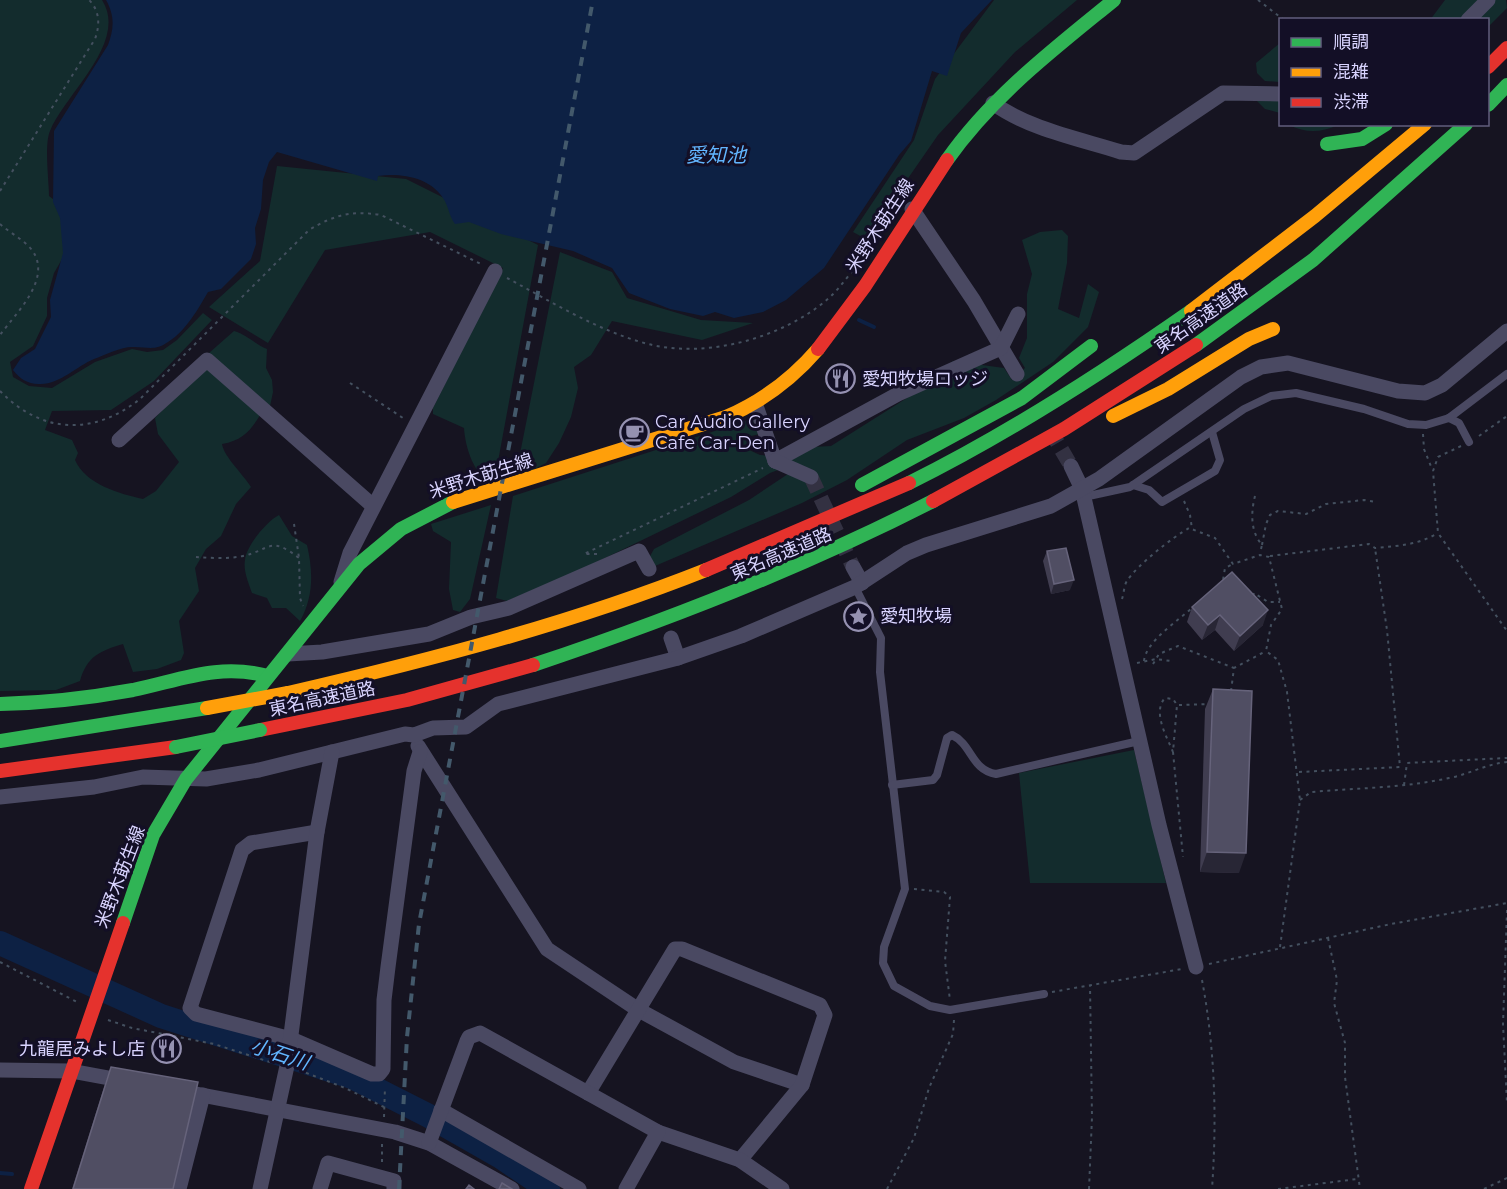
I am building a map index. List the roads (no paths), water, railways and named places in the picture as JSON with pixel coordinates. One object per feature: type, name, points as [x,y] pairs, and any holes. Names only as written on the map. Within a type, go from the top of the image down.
[{"type":"main road","name":"米野木莇生線","points":[[31,1189],[153,835],[186,779],[341,585],[390,534],[417,516],[450,503],[696,428],[755,403],[788,379],[813,355],[844,315],[912,209],[957,146],[993,103],[1114,0]]},
{"type":"main road","points":[[1489,49],[1507,34]]},
{"type":"main road","points":[[1489,66],[1507,48]]},
{"type":"main road","points":[[1489,104],[1507,86]]},
{"type":"main road","points":[[1327,144],[1362,139],[1383,126]]},
{"type":"main road","name":"東名高速道路","points":[[0,741],[288,693],[510,638],[606,608],[700,573],[817,525],[958,458],[1137,349],[1235,279],[1345,194],[1423,126]]},
{"type":"main road","name":"東名高速道路","points":[[0,771],[176,747],[424,696],[615,638],[708,605],[822,557],[938,501],[1037,446],[1202,341],[1288,279],[1385,200],[1464,126]]},
{"type":"main road","points":[[938,501],[1168,389],[1249,339],[1273,329]]},
{"type":"main road","points":[[700,573],[1022,398],[1091,346]]},
{"type":"main road","points":[[0,705],[47,703],[141,688],[212,669],[250,670],[268,676]]},
{"type":"street","points":[[1470,18],[1488,0]]},
{"type":"street","points":[[993,103],[1004,111],[1044,127],[1121,152],[1134,153],[1223,93],[1279,94]]},
{"type":"street","points":[[912,209],[974,301],[1017,374]]},
{"type":"street","points":[[341,585],[350,553],[373,506],[495,272]]},
{"type":"street","points":[[776,461],[898,394],[1001,348],[1018,314]]},
{"type":"street","points":[[0,797],[94,787],[124,779],[186,779],[259,770],[405,734],[414,735],[433,728],[466,727],[498,704],[678,658],[741,636],[859,585],[916,549],[1052,506],[1083,493],[1241,378],[1261,367],[1288,363],[1398,391],[1425,393],[1443,385],[1507,330]]},
{"type":"street","points":[[119,440],[207,360],[373,506]]},
{"type":"street","points":[[755,403],[776,461],[811,477]]},
{"type":"street","points":[[1071,466],[1083,493],[1139,741],[1198,967]]},
{"type":"street","points":[[288,654],[322,652],[429,634],[471,617],[509,608],[639,551],[649,569]]},
{"type":"street","points":[[853,567],[859,585]]},
{"type":"street","points":[[671,638],[678,658]]},
{"type":"street","points":[[414,735],[420,752],[547,949],[637,1009],[734,1062],[802,1085]]},
{"type":"street","points":[[260,1189],[287,1066],[317,832],[332,752]]},
{"type":"street","points":[[317,832],[251,843],[242,850],[189,1003],[190,1008],[196,1014],[291,1039],[372,1074],[379,1074],[383,1069],[384,999],[388,967],[414,771],[420,752]]},
{"type":"street","points":[[588,1093],[637,1009],[678,948],[820,1005],[825,1015],[802,1085],[740,1160]]},
{"type":"street","points":[[431,1139],[466,1041],[476,1034],[658,1132],[740,1160],[782,1189]]},
{"type":"street","points":[[0,1070],[71,1071],[137,1083]]},
{"type":"street","points":[[159,1087],[279,1108],[431,1139],[512,1189]]},
{"type":"street","points":[[179,1189],[203,1095]]},
{"type":"street","points":[[440,1113],[579,1189]]},
{"type":"street","points":[[627,1189],[658,1132]]},
{"type":"street","points":[[320,1189],[328,1163],[394,1181],[394,1189]]},
{"type":"lane","points":[[1083,493],[1132,485],[1244,409],[1271,396],[1296,393],[1422,425],[1449,418],[1507,374]]},
{"type":"lane","points":[[1449,418],[1459,423],[1469,442]]},
{"type":"lane","points":[[1132,485],[1149,490],[1162,502],[1215,471],[1220,460],[1212,432]]},
{"type":"lane","points":[[859,585],[881,638],[880,672],[905,889],[888,930],[883,963],[894,986],[930,1006],[952,1010],[1044,994]]},
{"type":"lane","points":[[892,785],[933,780],[937,775],[947,738],[952,735],[957,738],[977,765],[986,772],[996,774],[1139,741]]},
{"type":"water","name":"愛知池","points":[[106,0],[992,0],[961,33],[947,76],[932,71],[911,141],[899,155],[824,268],[786,300],[763,312],[734,318],[715,312],[703,316],[670,309],[629,293],[612,268],[573,251],[501,234],[469,222],[455,224],[443,198],[430,185],[422,181],[396,175],[378,176],[377,181],[277,152],[269,162],[263,180],[261,209],[255,228],[256,244],[251,259],[221,289],[208,292],[180,332],[159,347],[119,349],[88,362],[55,381],[33,384],[22,379],[13,370],[21,358],[35,349],[51,317],[50,300],[63,253],[60,218],[53,202],[54,131],[108,45],[113,22]]},
{"type":"waterway","points":[[859,320],[874,327]]},
{"type":"waterway","name":"小石川","points":[[0,943],[161,1016],[352,1077],[429,1116],[501,1157],[548,1189]]},
{"type":"waterway","points":[[0,1173],[12,1174]]},
{"type":"tunnel","points":[[1050,430],[1071,466]]},
{"type":"tunnel","points":[[811,477],[853,567]]},
{"type":"railway","points":[[399,1189],[407,1037],[419,924],[593,0]]},
{"type":"place","name":"愛知牧場ロッジ","points":[[841,379]]},
{"type":"place","name":"Car Audio Gallery Cafe Car-Den","points":[[634,432]]},
{"type":"place","name":"愛知牧場","points":[[859,616]]},
{"type":"place","name":"九龍居みよし店","points":[[166,1049]]}]
